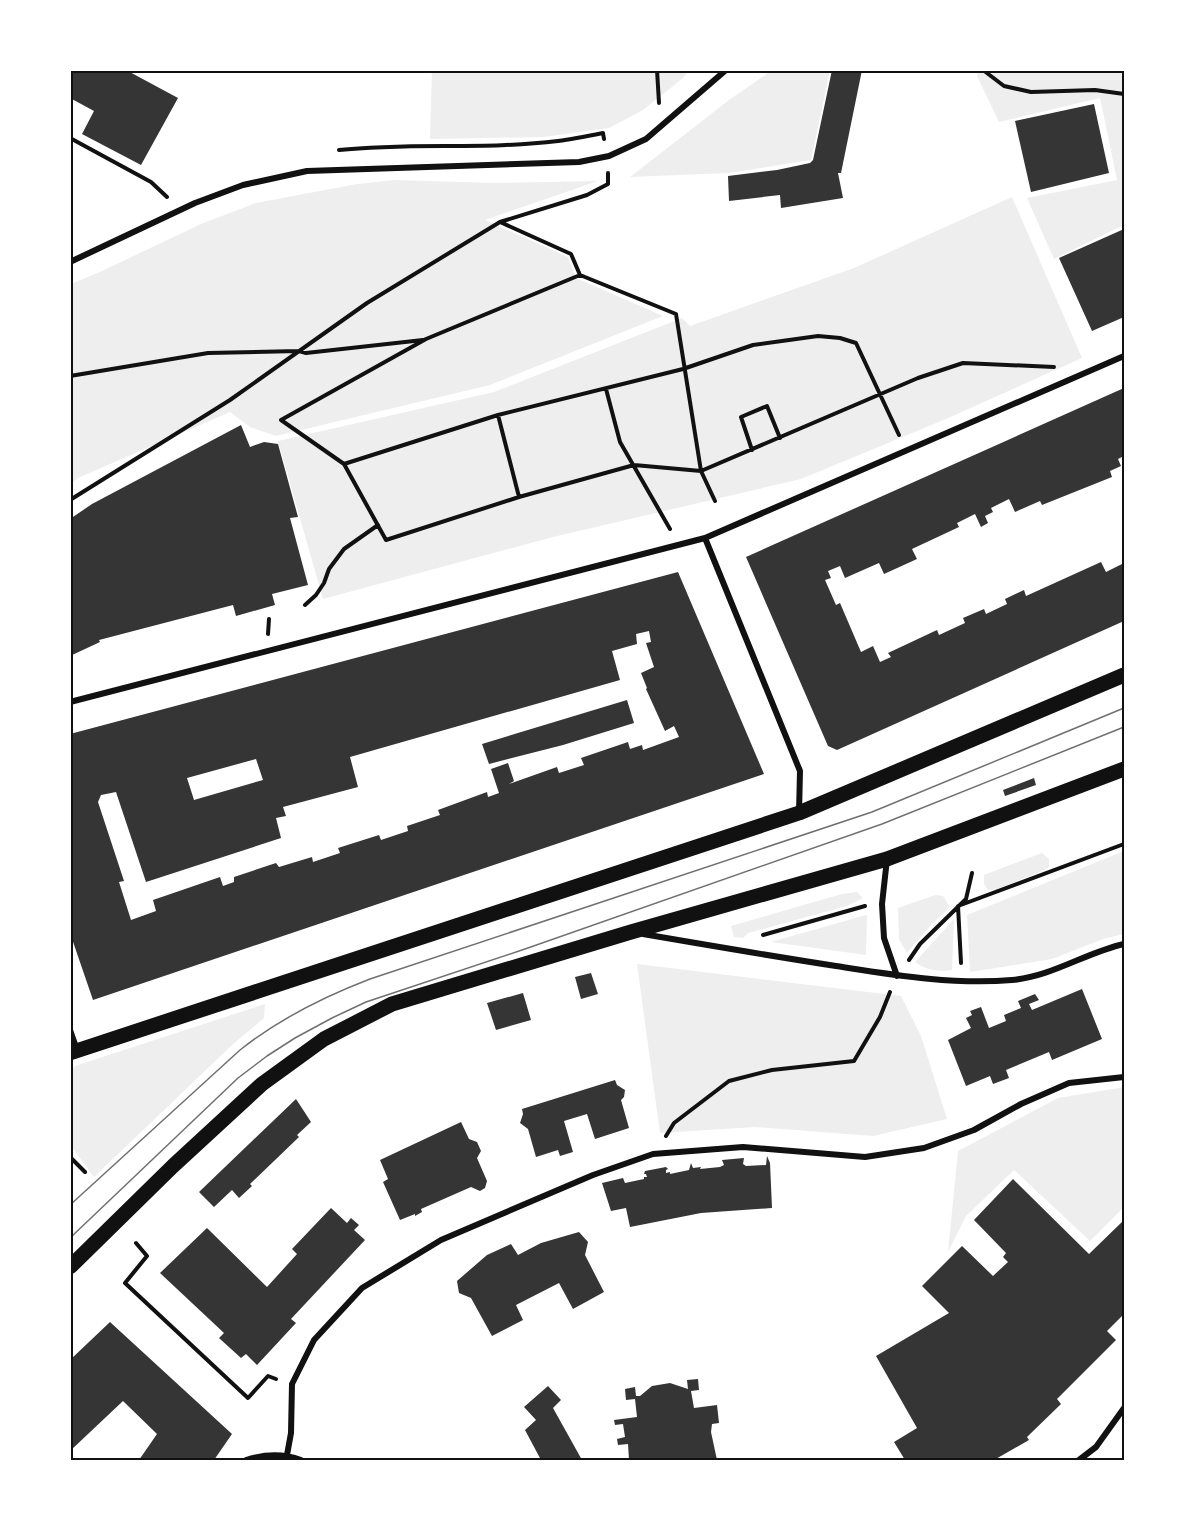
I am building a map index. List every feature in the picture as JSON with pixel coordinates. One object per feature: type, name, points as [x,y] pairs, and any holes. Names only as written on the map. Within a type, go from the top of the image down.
[{"type":"main road","points":[[74,1052],[799,813],[1125,675]]},
{"type":"main road","points":[[70,1267],[173,1166],[262,1084],[324,1039],[392,1004],[631,932],[887,859],[1125,769]]},
{"type":"street","points":[[70,262],[195,203],[243,184],[307,171],[579,162],[609,156],[646,139],[726,70]]},
{"type":"street","points":[[70,702],[705,538],[1125,356]]},
{"type":"street","points":[[705,538],[800,771],[799,813]]},
{"type":"street","points":[[887,859],[882,903],[884,938],[897,976]]},
{"type":"street","points":[[631,932],[897,976],[948,981],[1014,980],[1065,966],[1125,944]]},
{"type":"street","points":[[70,1030],[74,1052]]},
{"type":"street","points":[[287,1455],[291,1433],[292,1384],[314,1340],[362,1288],[441,1240],[593,1175],[653,1154],[743,1147],[865,1157],[924,1148],[974,1130],[1021,1104],[1069,1083],[1125,1077]]},
{"type":"street","points":[[1079,1461],[1096,1447],[1125,1408]]},
{"type":"street","points":[[246,1461],[268,1455],[287,1455],[301,1461]]},
{"type":"path","points":[[657,70],[661,126]]},
{"type":"path","points":[[983,70],[1004,86],[1031,92],[1095,90],[1125,94]]},
{"type":"path","points":[[70,138],[150,182],[168,198]]},
{"type":"path","points":[[70,500],[230,400],[367,303],[500,222],[587,195],[608,184],[609,156]]},
{"type":"path","points":[[500,222],[571,254],[580,275]]},
{"type":"path","points":[[715,501],[701,471],[676,314],[580,275],[426,339],[281,420],[344,464],[386,540],[519,497],[634,465],[701,471],[918,378],[963,363],[1048,365],[1086,373]]},
{"type":"path","points":[[344,464],[498,415],[683,369],[753,345],[818,336],[840,338],[856,343],[879,395],[908,451]]},
{"type":"path","points":[[70,376],[208,353],[299,351],[306,353],[426,339]]},
{"type":"path","points":[[606,389],[620,442],[679,546]]},
{"type":"path","points":[[752,450],[741,417],[758,409],[767,406],[780,438]]},
{"type":"path","points":[[498,415],[519,497]]},
{"type":"path","points":[[305,605],[316,595],[329,569],[344,549],[378,525]]},
{"type":"path","points":[[958,906],[1009,889],[1125,844]]},
{"type":"path","points":[[653,1154],[674,1123],[729,1082],[772,1070],[854,1061],[880,1017],[897,976],[920,944],[966,899],[972,873]]},
{"type":"path","points":[[761,935],[866,906]]},
{"type":"path","points":[[958,906],[962,970]]},
{"type":"path","points":[[70,1157],[85,1172]]},
{"type":"path","points":[[135,1243],[147,1256],[125,1283],[248,1398],[268,1376],[292,1384]]},
{"type":"shaded area","points":[[978,70],[1124,71],[1124,225],[1054,259],[1027,198],[1117,180],[1100,98],[999,122],[977,76]]},
{"type":"shaded area","points":[[432,71],[688,71],[683,78],[643,110],[609,128],[544,137],[430,139]]},
{"type":"shaded area","points":[[771,71],[830,71],[811,160],[729,173],[630,177],[729,100]]},
{"type":"shaded area","points":[[394,180],[494,183],[598,181],[485,220],[568,257],[576,278],[663,316],[490,385],[276,436],[250,427],[230,412],[78,478],[71,484],[71,284],[201,224],[256,203],[357,184]]},
{"type":"shaded area","points":[[1012,197],[1082,358],[946,419],[801,479],[553,537],[323,599],[278,441],[494,392],[682,318],[690,326],[854,268]]},
{"type":"shaded area","points":[[1124,851],[1124,934],[1103,939],[1052,959],[970,972],[967,915]]},
{"type":"shaded area","points":[[1042,853],[1049,859],[1049,867],[1042,871],[995,890],[988,890],[984,884],[984,875]]},
{"type":"shaded area","points":[[857,892],[863,898],[847,906],[748,933],[743,938],[734,937],[731,926],[842,894]]},
{"type":"shaded area","points":[[935,895],[943,896],[950,907],[907,953],[899,939],[898,908]]},
{"type":"shaded area","points":[[866,915],[866,955],[771,942]]},
{"type":"shaded area","points":[[954,919],[952,970],[932,970],[915,962]]},
{"type":"shaded area","points":[[637,964],[901,996],[921,1036],[947,1119],[873,1136],[755,1127],[660,1133]]},
{"type":"shaded area","points":[[265,1004],[264,1018],[231,1046],[94,1177],[71,1146],[71,1071],[75,1066]]},
{"type":"shaded area","points":[[1124,1087],[1124,1207],[1090,1241],[1014,1170],[966,1216],[948,1252],[958,1151],[1058,1098]]},
{"type":"building","points":[[70,70],[126,70],[178,98],[141,165],[82,134],[94,111],[70,98]]},
{"type":"building","points":[[832,70],[862,70],[841,173],[838,173],[843,198],[781,208],[780,195],[729,201],[728,176],[777,170],[810,163],[813,160]]},
{"type":"building","points":[[1094,104],[1109,173],[1031,192],[1015,121]]},
{"type":"building","points":[[1124,229],[1124,317],[1092,331],[1059,258]]},
{"type":"building","points":[[1124,388],[1124,456],[1118,459],[1121,466],[1110,471],[1112,477],[1042,505],[1040,501],[1015,512],[1009,499],[991,508],[993,512],[985,516],[988,523],[981,527],[975,514],[957,523],[959,527],[912,549],[917,559],[884,574],[879,563],[845,578],[840,566],[828,571],[831,578],[825,580],[836,605],[840,603],[861,652],[873,646],[880,662],[891,657],[888,653],[937,630],[939,635],[965,623],[963,618],[984,609],[986,614],[1007,604],[1005,599],[1024,590],[1026,596],[1101,562],[1106,572],[1124,563],[1124,621],[837,750],[828,746],[746,557]]},
{"type":"building","points":[[241,425],[250,447],[264,442],[278,444],[298,517],[290,518],[308,585],[272,594],[275,605],[236,616],[233,605],[99,640],[100,642],[70,656],[70,519],[92,504]]},
{"type":"building","points":[[678,572],[764,774],[93,1000],[70,933],[70,734]],"holes":[[[649,631],[651,642],[646,643],[654,667],[641,673],[665,731],[674,726],[679,737],[643,750],[642,745],[630,749],[628,742],[581,758],[584,765],[559,773],[557,767],[509,784],[514,781],[508,763],[491,769],[499,793],[488,797],[487,792],[438,810],[440,815],[407,826],[408,831],[381,840],[379,835],[338,848],[340,853],[313,862],[312,857],[279,867],[276,863],[234,877],[234,882],[223,886],[220,877],[153,900],[156,911],[131,920],[119,882],[124,881],[98,802],[101,795],[116,792],[146,882],[281,838],[276,818],[286,816],[283,807],[358,787],[350,757],[620,680],[612,651],[637,644],[636,634]],[[256,759],[263,780],[194,800],[187,778]]]},
{"type":"building","points":[[627,700],[634,723],[563,745],[489,764],[482,744]]},
{"type":"building","points":[[1034,778],[1036,785],[1005,796],[1003,790]]},
{"type":"building","points":[[591,973],[598,994],[581,999],[575,977]]},
{"type":"building","points":[[1082,989],[1102,1039],[1052,1060],[1049,1052],[1006,1070],[1009,1078],[993,1084],[990,1076],[966,1086],[948,1040],[971,1028],[966,1018],[972,1015],[970,1011],[981,1007],[989,1028],[1006,1021],[1004,1015],[1021,1008],[1018,1001],[1035,994],[1039,1000],[1029,1004],[1032,1010]]},
{"type":"building","points":[[523,993],[531,1020],[496,1030],[487,1003]]},
{"type":"building","points":[[615,1080],[617,1085],[625,1090],[621,1100],[629,1128],[595,1139],[587,1114],[564,1121],[573,1152],[560,1156],[558,1150],[536,1157],[528,1129],[520,1123],[522,1109]]},
{"type":"building","points":[[296,1099],[311,1122],[239,1198],[232,1190],[214,1207],[199,1192]]},
{"type":"building","points":[[461,1122],[469,1139],[477,1142],[481,1151],[477,1158],[487,1181],[485,1188],[480,1191],[471,1187],[421,1209],[422,1212],[415,1216],[415,1214],[400,1220],[383,1182],[388,1179],[380,1160]]},
{"type":"building","points":[[767,1156],[770,1163],[772,1208],[701,1213],[630,1227],[626,1208],[611,1211],[602,1183],[623,1178],[625,1183],[644,1179],[647,1177],[644,1174],[645,1171],[666,1167],[668,1169],[666,1173],[670,1172],[670,1174],[689,1170],[691,1163],[693,1168],[701,1167],[700,1169],[720,1167],[724,1165],[722,1160],[744,1158],[743,1164],[746,1166],[766,1165]]},
{"type":"building","points":[[1013,1179],[1089,1254],[1124,1220],[1124,1314],[1107,1331],[1116,1340],[1057,1399],[1061,1404],[1027,1437],[1029,1440],[994,1460],[905,1460],[894,1442],[917,1428],[876,1356],[949,1313],[922,1286],[962,1246],[993,1276],[1008,1262],[1003,1257],[1006,1253],[974,1220]]},
{"type":"building","points":[[331,1208],[347,1223],[351,1218],[359,1225],[354,1230],[365,1240],[291,1319],[296,1323],[257,1365],[246,1354],[241,1358],[219,1338],[224,1333],[160,1273],[207,1228],[267,1287],[297,1254],[292,1249]]},
{"type":"building","points":[[579,1232],[588,1242],[585,1255],[604,1292],[573,1309],[559,1283],[516,1305],[523,1320],[492,1336],[471,1298],[459,1293],[457,1281],[487,1255],[511,1244],[518,1255],[541,1243]]},
{"type":"building","points":[[110,1322],[232,1434],[214,1460],[139,1460],[157,1434],[123,1401],[70,1451],[70,1360]]},
{"type":"building","points":[[698,1379],[699,1390],[691,1391],[694,1408],[717,1405],[719,1423],[712,1424],[711,1432],[717,1460],[629,1460],[628,1444],[618,1445],[617,1439],[625,1437],[623,1424],[615,1425],[614,1420],[637,1417],[635,1399],[626,1400],[625,1389],[635,1387],[636,1396],[640,1396],[652,1386],[670,1383],[688,1389],[687,1380]]},
{"type":"building","points":[[548,1386],[561,1400],[553,1408],[582,1460],[541,1460],[525,1430],[536,1420],[524,1407]]},
{"type":"tram line","points":[[70,1205],[240,1050],[270,1028],[318,1001],[370,979],[872,812],[1124,708]]},
{"type":"tram line","points":[[70,1238],[238,1078],[295,1038],[332,1018],[366,1002],[882,824],[1124,727]]}]
